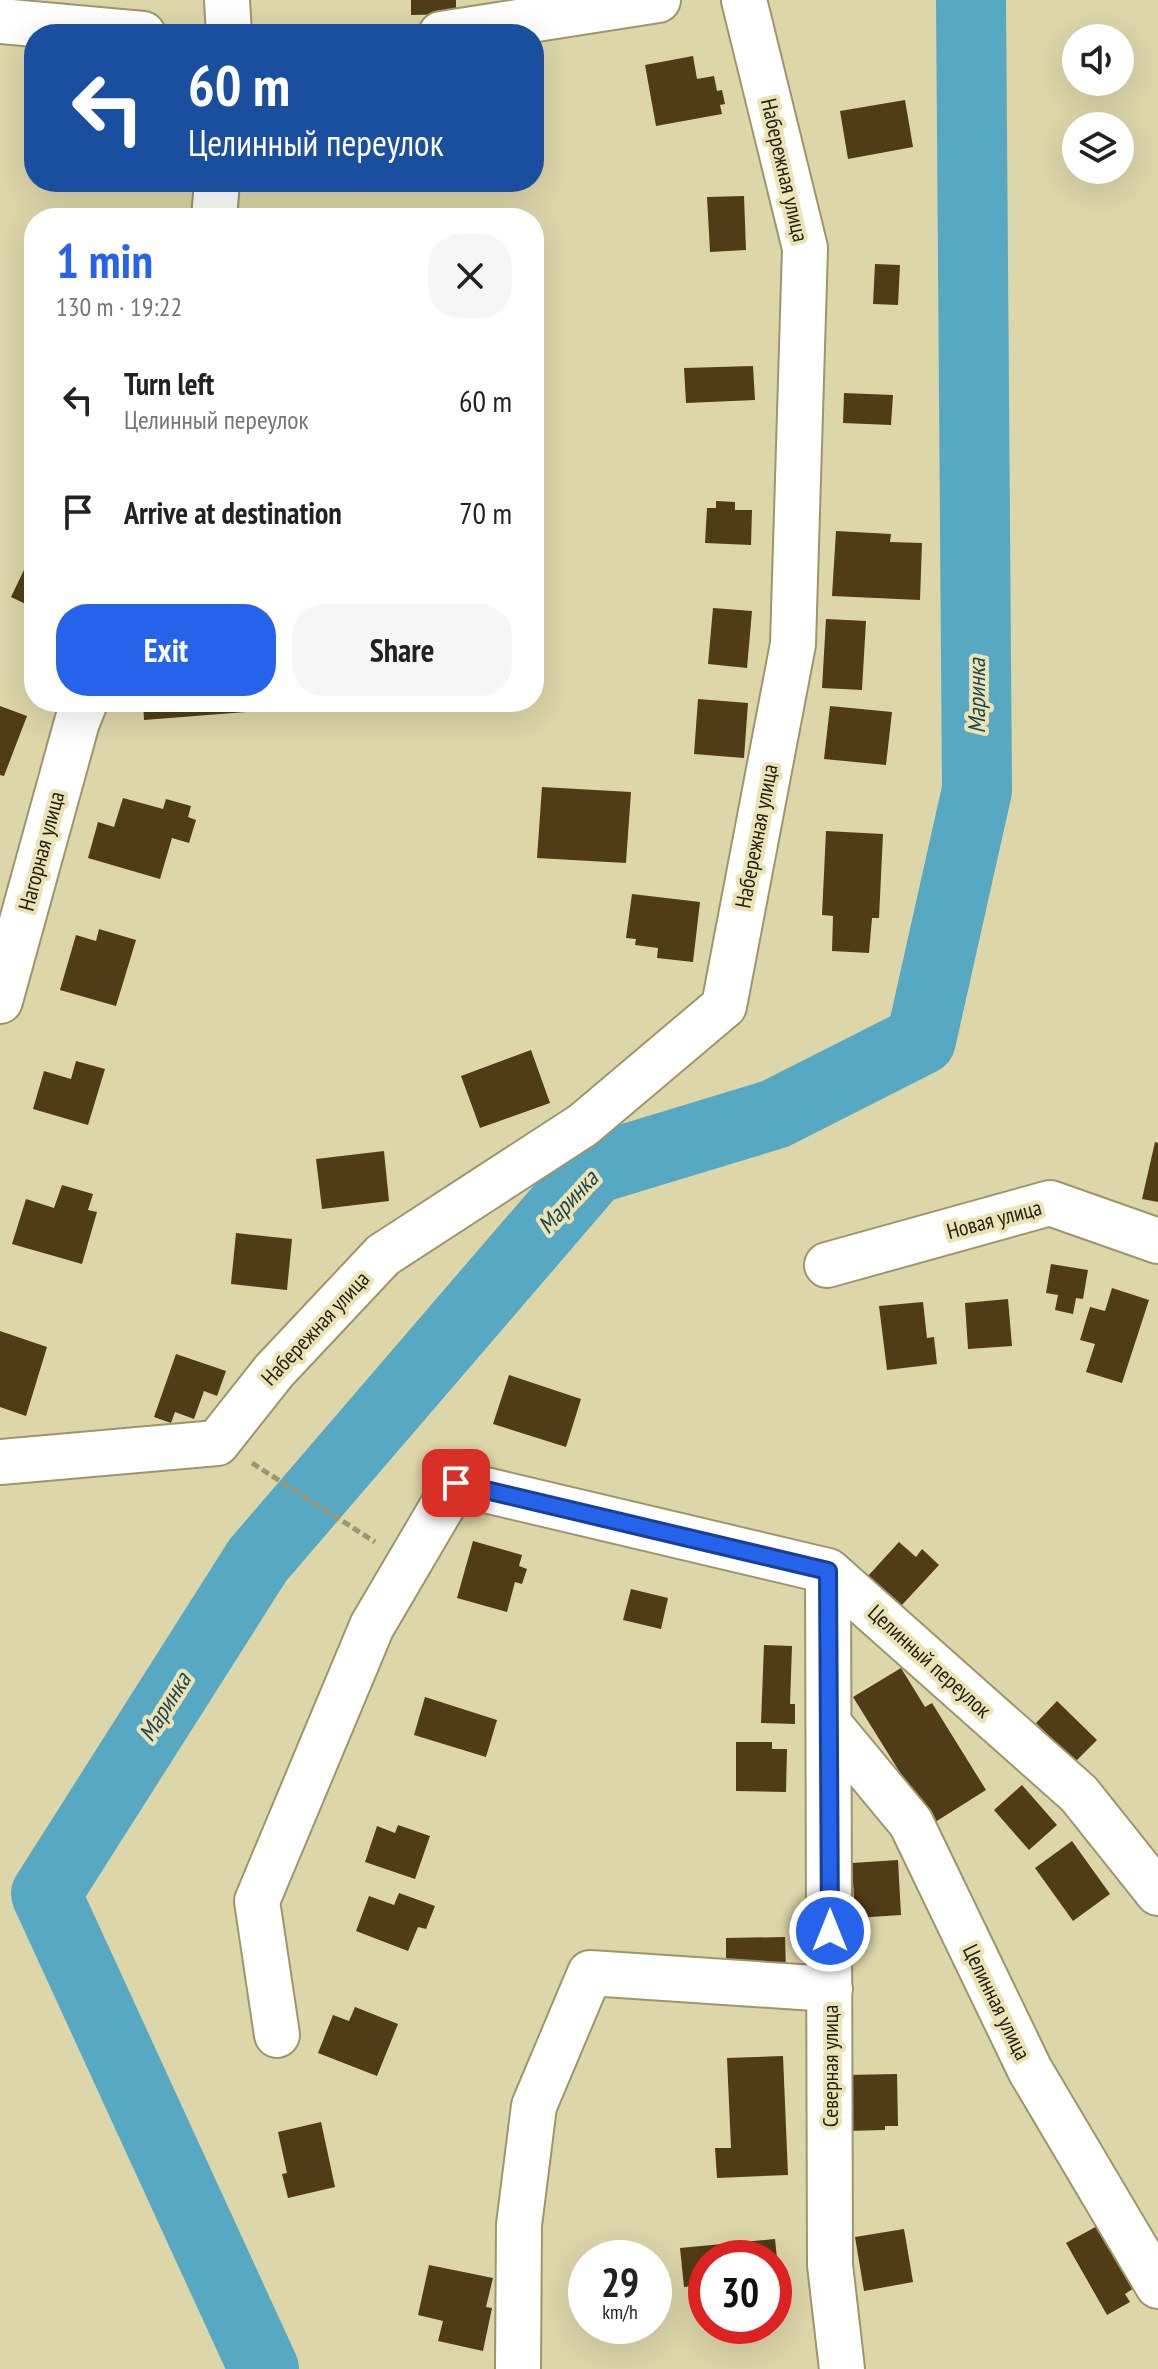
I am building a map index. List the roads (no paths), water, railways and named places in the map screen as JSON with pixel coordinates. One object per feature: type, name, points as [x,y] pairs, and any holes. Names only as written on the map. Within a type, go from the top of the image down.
[{"type":"street","points":[[227,0],[228,24]]},
{"type":"street","points":[[505,24],[658,0]]},
{"type":"street","name":"Набережная улица","points":[[0,1462],[217,1443],[274,1371],[383,1255],[583,1125],[724,1006],[793,644],[805,248],[744,0]]},
{"type":"street","points":[[0,21],[33,24]]},
{"type":"street","name":"Нагорная улица","points":[[0,1001],[81,712]]},
{"type":"street","name":"Новая улица","points":[[827,1265],[1050,1203],[1158,1241]]},
{"type":"street","name":"Целинный переулок","points":[[277,2035],[257,1901],[372,1626],[456,1483],[828,1571],[1079,1794],[1158,1893]]},
{"type":"street","name":"Северная улица","points":[[828,1571],[830,2265],[842,2369]]},
{"type":"street","name":"Целинная улица","points":[[829,1724],[911,1823],[1030,2070],[1158,2286]]},
{"type":"street","points":[[518,2369],[519,2225],[534,2106],[590,1973],[830,1989]]},
{"type":"waterway","name":"Маринка","points":[[264,2369],[46,1894],[258,1560],[594,1169],[775,1114],[921,1040],[977,790],[971,0]]}]
